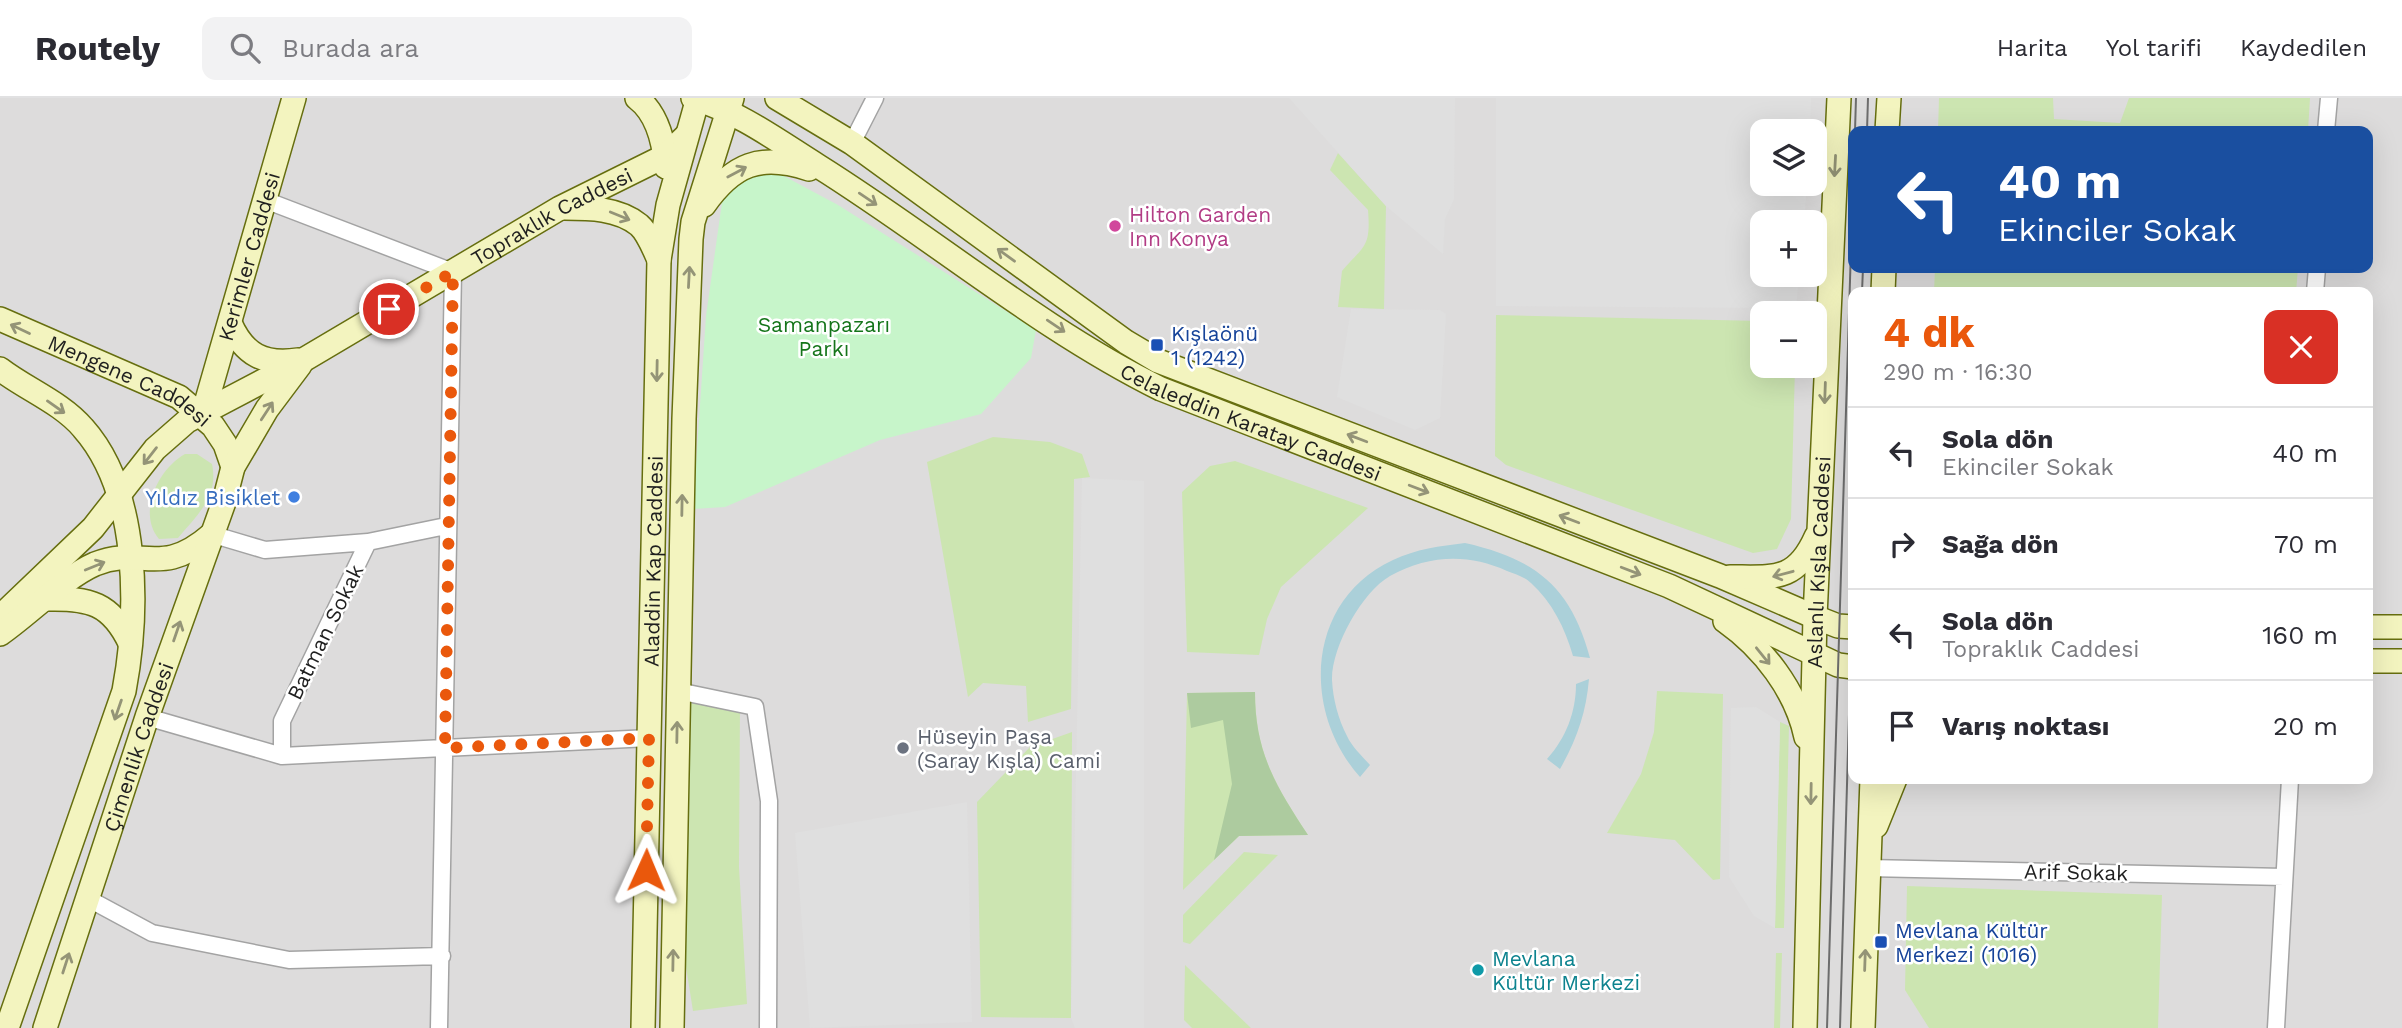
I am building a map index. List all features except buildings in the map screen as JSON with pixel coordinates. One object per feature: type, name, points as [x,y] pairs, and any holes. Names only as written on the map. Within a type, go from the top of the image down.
[{"type":"street","name":"Kerimler Caddesi","points":[[203,414],[294,98]]},
{"type":"street","points":[[637,98],[651,110],[655,120],[665,156],[668,205]]},
{"type":"street","name":"Celaleddin Karatay Caddesi","points":[[696,98],[730,104],[1122,370],[1161,389],[1669,586],[1839,665],[1848,666]]},
{"type":"street","name":"Aladdin Kap Caddesi","points":[[643,1028],[659,260],[668,205],[696,98]]},
{"type":"street","name":"Celaleddin Karatay Caddesi","points":[[777,98],[852,143],[1116,335],[1158,361],[1720,576],[1815,617],[1848,627]]},
{"type":"street","points":[[808,98],[852,143],[875,98]]},
{"type":"street","name":"Aslanlı Kışla Caddesi","points":[[1805,1028],[1815,617],[1839,98]]},
{"type":"street","points":[[1887,126],[1889,98]]},
{"type":"street","points":[[2326,126],[2329,98]]},
{"type":"street","name":"Aladdin Kap Caddesi","points":[[672,1028],[684,419],[693,222],[730,104]]},
{"type":"street","name":"Topraklık Caddesi","points":[[0,617],[93,528],[170,434],[305,359],[560,208],[665,156],[687,135]]},
{"type":"street","points":[[693,222],[721,181],[741,169],[762,162],[788,162],[840,180]]},
{"type":"street","points":[[265,200],[453,272],[446,526],[439,1028]]},
{"type":"street","points":[[560,208],[592,208],[620,214],[641,226],[659,260]]},
{"type":"street","name":"Mengene Caddesi","points":[[0,319],[179,397],[203,414],[225,444],[233,467]]},
{"type":"street","points":[[230,323],[241,344],[257,358],[281,362],[305,359]]},
{"type":"street","name":"Topraklık Caddesi","points":[[233,467],[267,409],[305,359]]},
{"type":"street","points":[[0,369],[82,425],[98,446],[119,498]]},
{"type":"street","name":"Çimenlik Caddesi","points":[[45,1028],[147,717],[211,534],[225,502],[233,467]]},
{"type":"street","name":"Çimenlik Caddesi","points":[[7,1028],[124,691],[132,648],[131,559],[127,522],[119,498]]},
{"type":"street","points":[[368,542],[446,526]]},
{"type":"street","points":[[1720,576],[1771,577],[1794,571],[1807,557],[1820,527]]},
{"type":"street","points":[[0,634],[79,573],[96,564],[131,559],[169,559],[185,555],[211,534]]},
{"type":"street","name":"Batman Sokak","points":[[211,534],[265,550],[368,542]]},
{"type":"street","name":"Batman Sokak","points":[[282,756],[282,721],[368,542]]},
{"type":"street","points":[[1669,586],[1719,617],[1758,649],[1793,699],[1802,719],[1812,761]]},
{"type":"street","points":[[48,599],[78,598],[96,604],[121,625],[132,648]]},
{"type":"street","points":[[2373,627],[2402,627]]},
{"type":"street","points":[[2373,661],[2402,661]]},
{"type":"street","points":[[678,691],[755,707],[769,801],[768,1028]]},
{"type":"street","points":[[147,717],[282,756],[649,738]]},
{"type":"street","points":[[1863,1028],[1872,784]]},
{"type":"street","points":[[1869,842],[1893,784]]},
{"type":"street","points":[[2276,1028],[2290,784]]},
{"type":"street","name":"Arif Sokak","points":[[1867,868],[2284,877]]},
{"type":"street","points":[[88,898],[152,933],[289,960],[442,956]]},
{"type":"shaded area","points":[[0,98],[2402,98],[2402,1028],[0,1028]]},
{"type":"shaded area","points":[[1289,98],[1455,98],[1454,199],[1445,219],[1443,254],[1386,206]]},
{"type":"shaded area","points":[[1496,98],[1811,98],[1810,119],[1750,119],[1750,196],[1806,196],[1805,210],[1750,210],[1750,287],[1798,287],[1797,301],[1750,301],[1750,308],[1496,306]]},
{"type":"shaded area","points":[[1351,309],[1440,310],[1446,314],[1440,418],[1415,430],[1337,397]]},
{"type":"shaded area","points":[[1082,478],[1144,481],[1144,1028],[1075,1028],[1071,1018]]},
{"type":"shaded area","points":[[1756,707],[1780,722],[1775,928],[1754,916],[1729,877],[1731,708]]},
{"type":"shaded area","points":[[967,802],[972,1022],[810,1028],[795,833]]},
{"type":"green space","points":[[1939,98],[2053,98],[2054,119],[2120,123],[2129,98],[2310,98],[2308,126],[1938,126]]},
{"type":"green space","points":[[1338,153],[1386,206],[1384,309],[1338,307],[1342,271],[1364,245],[1369,222],[1368,210],[1330,170]]},
{"type":"green space","name":"Samanpazarı Parkı","points":[[767,167],[838,205],[1036,330],[1031,358],[981,414],[880,440],[725,507],[693,509],[706,316],[724,188]]},
{"type":"green space","points":[[1935,273],[2298,273],[2296,287],[1934,287]]},
{"type":"green space","points":[[1496,315],[1750,321],[1750,378],[1795,378],[1791,519],[1777,549],[1753,553],[1506,465],[1495,456]]},
{"type":"green space","points":[[993,437],[1050,442],[1082,454],[1090,477],[1074,479],[1071,709],[1028,722],[1026,686],[983,683],[968,697],[927,462]]},
{"type":"green space","points":[[185,454],[197,454],[212,464],[213,476],[209,496],[205,505],[178,538],[159,539],[150,517],[150,505],[166,470]]},
{"type":"green space","points":[[1235,461],[1368,508],[1281,587],[1267,619],[1259,655],[1187,652],[1182,492],[1210,466]]},
{"type":"green space","points":[[1657,691],[1723,694],[1720,879],[1713,880],[1675,840],[1607,833],[1641,774],[1654,732]]},
{"type":"green space","points":[[1255,692],[1263,751],[1286,801],[1308,835],[1239,836],[1183,890],[1187,693]]},
{"type":"green space","points":[[1255,692],[1263,751],[1286,801],[1308,835],[1239,836],[1214,860],[1232,784],[1223,720],[1191,728],[1187,693]]},
{"type":"green space","points":[[680,701],[740,704],[739,867],[747,1004],[693,1011],[677,910]]},
{"type":"green space","points":[[1780,722],[1789,726],[1784,928],[1775,928]]},
{"type":"green space","points":[[1072,732],[1071,1018],[981,1017],[977,802],[1030,747]]},
{"type":"green space","points":[[1244,852],[1278,855],[1190,944],[1183,942],[1183,915]]},
{"type":"green space","points":[[1907,886],[2162,895],[2158,1028],[1929,1028],[1905,990]]},
{"type":"green space","points":[[1776,953],[1782,953],[1780,1028],[1774,1028]]},
{"type":"green space","points":[[1185,965],[1251,1028],[1192,1028],[1184,1020]]},
{"type":"water","points":[[1465,543],[1512,558],[1547,580],[1572,612],[1590,658],[1573,656],[1562,626],[1551,607],[1539,590],[1517,575],[1478,561],[1448,559],[1419,564],[1390,576],[1369,594],[1350,622],[1333,667],[1333,694],[1341,723],[1352,744],[1370,765],[1360,777],[1341,750],[1328,721],[1322,690],[1322,659],[1329,629],[1343,602],[1364,578],[1410,553]]},
{"type":"water","points":[[1589,679],[1580,726],[1560,769],[1547,759],[1569,724],[1576,684]]},
{"type":"tram line","points":[[1855,126],[1856,98]]},
{"type":"tram line","points":[[1867,126],[1868,98]]},
{"type":"tram line","points":[[1850,273],[1850,287]]},
{"type":"tram line","points":[[1862,287],[1863,273]]},
{"type":"tram line","points":[[1827,1028],[1848,346]]},
{"type":"tram line","points":[[1840,1028],[1848,750]]},
{"type":"place","name":"Hilton Garden Inn Konya","points":[[1115,226]]},
{"type":"place","name":"Kışlaönü 1 (1242)","points":[[1157,345]]},
{"type":"place","name":"Yıldız Bisiklet","points":[[294,497]]},
{"type":"place","name":"Hüseyin Paşa (Saray Kışla) Cami","points":[[903,748]]},
{"type":"place","name":"Mevlana Kültür Merkezi (1016)","points":[[1881,942]]},
{"type":"place","name":"Mevlana Kültür Merkezi","points":[[1478,970]]},
{"type":"route","points":[[389,309],[453,272],[446,526],[445,748],[649,738],[646,870]]}]
